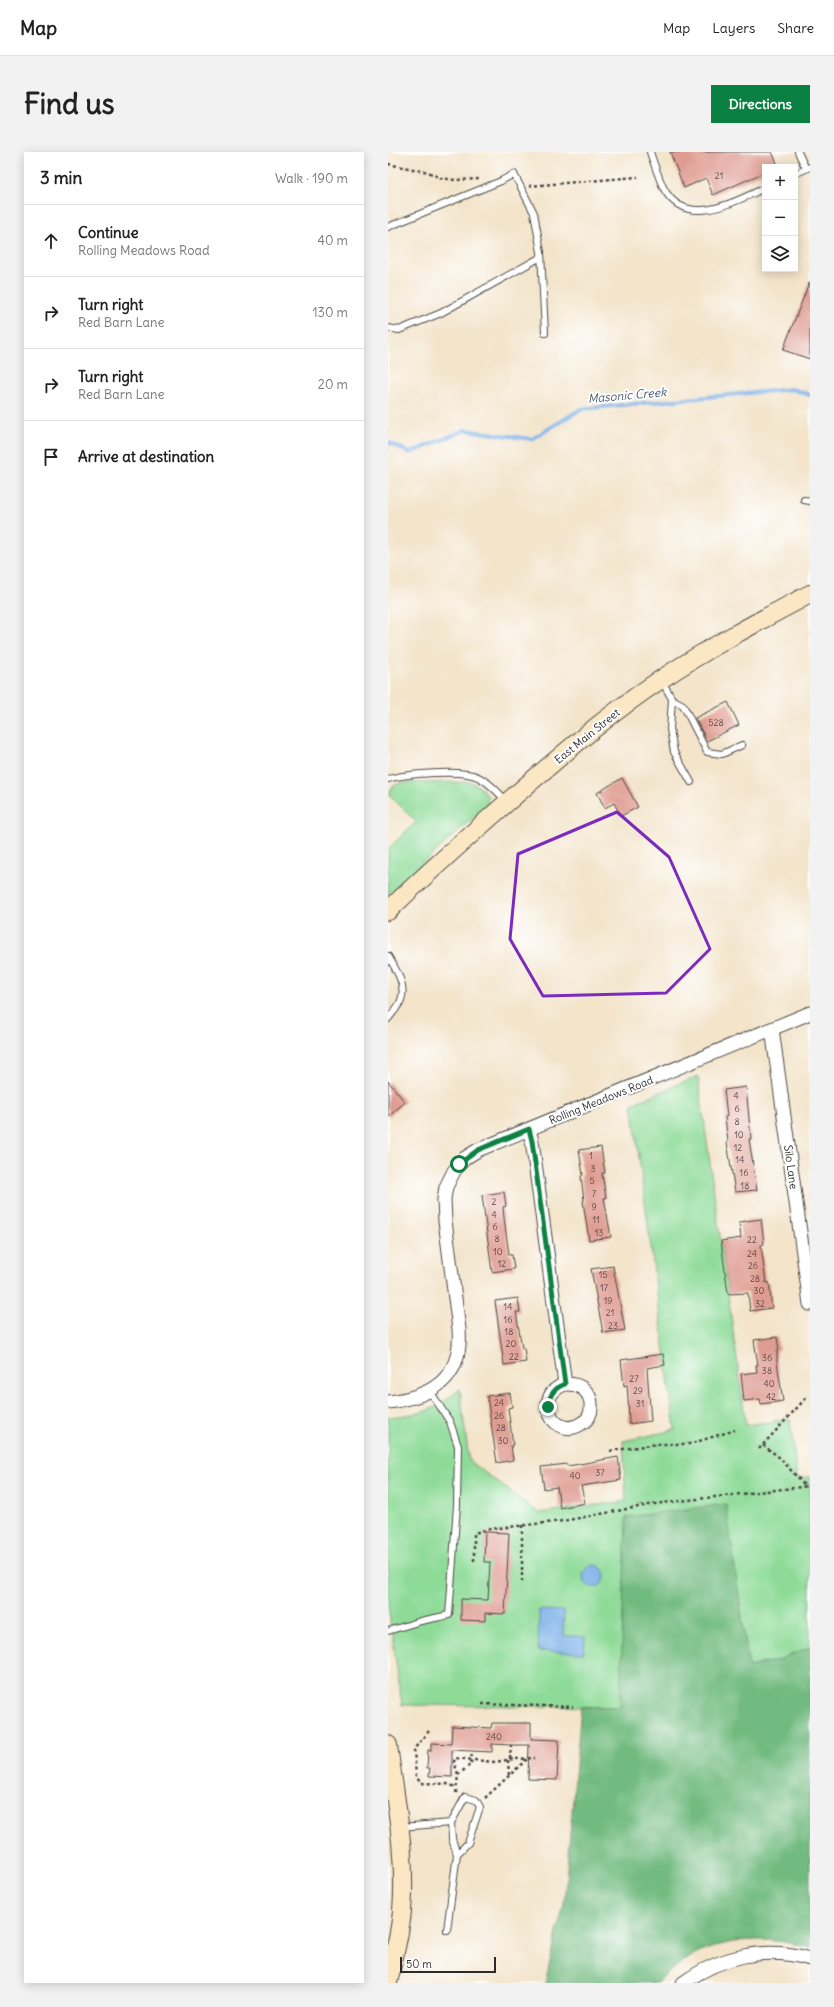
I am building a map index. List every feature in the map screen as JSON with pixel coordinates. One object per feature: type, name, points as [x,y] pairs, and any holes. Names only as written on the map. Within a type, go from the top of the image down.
[{"type":"main road","name":"East Main Street","points":[[388,911],[423,877],[583,737],[661,679],[750,626],[810,594]]},
{"type":"main road","points":[[388,1745],[395,1824],[403,1869],[402,1911],[388,1983]]},
{"type":"street","name":"Rolling Meadows Road","points":[[388,1402],[413,1398],[430,1391],[437,1386],[451,1371],[458,1352],[460,1340],[445,1221],[444,1199],[449,1179],[459,1164],[478,1150],[810,1013]]},
{"type":"street","name":"Silo Lane","points":[[772,1029],[810,1304]]},
{"type":"street","points":[[529,1129],[532,1141],[565,1384]]},
{"type":"street","points":[[683,1983],[715,1964],[750,1954],[784,1954],[810,1959]]},
{"type":"lane","points":[[650,152],[664,188],[672,200],[683,207],[706,211],[721,208],[762,189]]},
{"type":"lane","points":[[798,152],[808,168],[798,173]]},
{"type":"lane","points":[[388,227],[501,181],[514,174],[534,213],[541,258],[545,333]]},
{"type":"lane","points":[[388,328],[399,330],[441,313],[541,258]]},
{"type":"lane","points":[[661,679],[672,699],[683,706],[707,752],[722,754],[742,745]]},
{"type":"lane","points":[[672,699],[670,729],[674,752],[691,782]]},
{"type":"lane","points":[[388,779],[401,775],[452,773],[476,776],[491,786],[508,802]]},
{"type":"lane","points":[[388,956],[397,971],[403,988],[401,1001],[388,1019]]},
{"type":"lane","points":[[388,1631],[448,1615],[457,1505],[458,1446],[450,1422],[430,1391]]},
{"type":"lane","points":[[447,1930],[457,1854],[452,1839],[451,1823],[465,1797],[476,1800],[480,1807],[468,1843],[457,1854]]},
{"type":"lane","points":[[395,1824],[451,1823]]},
{"type":"path","points":[[759,1450],[806,1398]]},
{"type":"path","points":[[610,1451],[657,1444],[689,1444],[735,1430]]},
{"type":"path","points":[[763,1445],[780,1458],[805,1486]]},
{"type":"path","points":[[474,1561],[474,1533],[522,1525],[563,1521],[654,1504],[810,1486]]},
{"type":"path","points":[[522,1525],[522,1582]]},
{"type":"path","points":[[482,1704],[573,1707]]},
{"type":"path","points":[[428,1731],[414,1749],[416,1777],[421,1783],[447,1784],[456,1787]]},
{"type":"path","points":[[509,1776],[511,1745]]},
{"type":"path","points":[[458,1774],[469,1767],[472,1760],[472,1751]]},
{"type":"path","points":[[484,1799],[527,1758]]},
{"type":"path","points":[[456,1793],[458,1774],[454,1759],[494,1762],[509,1759],[535,1758]]},
{"type":"highlighted area","points":[[617,812],[669,857],[710,949],[666,993],[543,996],[510,939],[518,854]]},
{"type":"green space","points":[[471,782],[480,787],[488,796],[487,805],[388,895],[388,849],[416,822],[390,795],[391,789],[400,783]]},
{"type":"green space","points":[[698,1076],[746,1425],[790,1419],[797,1478],[810,1477],[810,1647],[779,1660],[749,1667],[620,1707],[402,1705],[388,1606],[388,1417],[419,1413],[427,1410],[442,1403],[460,1389],[469,1461],[539,1513],[626,1501],[623,1441],[675,1430],[632,1104]]},
{"type":"green space","points":[[726,1504],[749,1667],[779,1660],[810,1647],[810,1948],[768,1940],[748,1940],[728,1943],[691,1957],[673,1968],[657,1983],[545,1983],[564,1903],[581,1707],[620,1707],[626,1517]]},
{"type":"water","points":[[594,1565],[602,1568],[605,1576],[602,1584],[594,1587],[586,1584],[583,1576],[586,1568]]},
{"type":"water","points":[[539,1610],[564,1611],[563,1635],[585,1637],[584,1653],[538,1651]]},
{"type":"building","points":[[670,152],[772,152],[778,164],[762,164],[762,173],[713,195],[706,178],[684,188]]},
{"type":"building","points":[[810,283],[810,359],[783,350]]},
{"type":"building","points":[[728,702],[739,725],[707,741],[695,718]]},
{"type":"building","points":[[622,778],[638,807],[621,816],[614,803],[605,808],[597,793]]},
{"type":"building","points":[[388,1081],[405,1102],[388,1117]]},
{"type":"building","points":[[746,1087],[751,1139],[749,1139],[757,1190],[735,1192],[727,1142],[725,1117],[727,1116],[724,1090]]},
{"type":"building","points":[[601,1147],[605,1173],[602,1173],[606,1198],[604,1198],[611,1237],[589,1240],[583,1201],[581,1176],[583,1175],[579,1150]]},
{"type":"building","points":[[504,1192],[506,1206],[503,1207],[504,1218],[509,1255],[512,1255],[514,1269],[492,1272],[482,1195]]},
{"type":"building","points":[[761,1219],[764,1244],[761,1245],[766,1283],[769,1282],[772,1308],[750,1311],[748,1293],[728,1294],[721,1241],[741,1238],[739,1222]]},
{"type":"building","points":[[613,1266],[625,1330],[603,1333],[591,1269]]},
{"type":"building","points":[[518,1298],[520,1312],[516,1312],[526,1362],[504,1365],[495,1301]]},
{"type":"building","points":[[777,1337],[779,1350],[777,1350],[777,1362],[783,1401],[761,1404],[760,1399],[744,1401],[741,1374],[757,1372],[756,1365],[758,1365],[754,1340]]},
{"type":"building","points":[[663,1354],[665,1365],[647,1368],[651,1421],[629,1424],[627,1385],[624,1386],[621,1360]]},
{"type":"building","points":[[510,1393],[512,1407],[508,1408],[513,1445],[511,1445],[513,1460],[497,1463],[487,1396]]},
{"type":"building","points":[[618,1457],[621,1480],[581,1486],[585,1503],[560,1508],[557,1487],[544,1489],[541,1467],[567,1464],[567,1466]]},
{"type":"building","points":[[485,1532],[509,1533],[505,1614],[485,1613],[485,1621],[461,1620],[461,1599],[488,1600],[490,1562],[484,1562]]},
{"type":"building","points":[[492,1723],[531,1723],[531,1739],[559,1740],[557,1780],[528,1779],[529,1745],[492,1744],[492,1752],[452,1750],[452,1777],[429,1776],[430,1768],[427,1768],[428,1750],[431,1751],[431,1743],[451,1744],[452,1726],[491,1728]]},
{"type":"waterway","name":"Masonic Creek","points":[[388,442],[410,453],[465,430],[532,439],[581,409],[792,389],[810,395]]},
{"type":"route","points":[[459,1164],[465,1158],[478,1150],[529,1129],[532,1141],[565,1384],[554,1390],[550,1395],[548,1407]]}]
